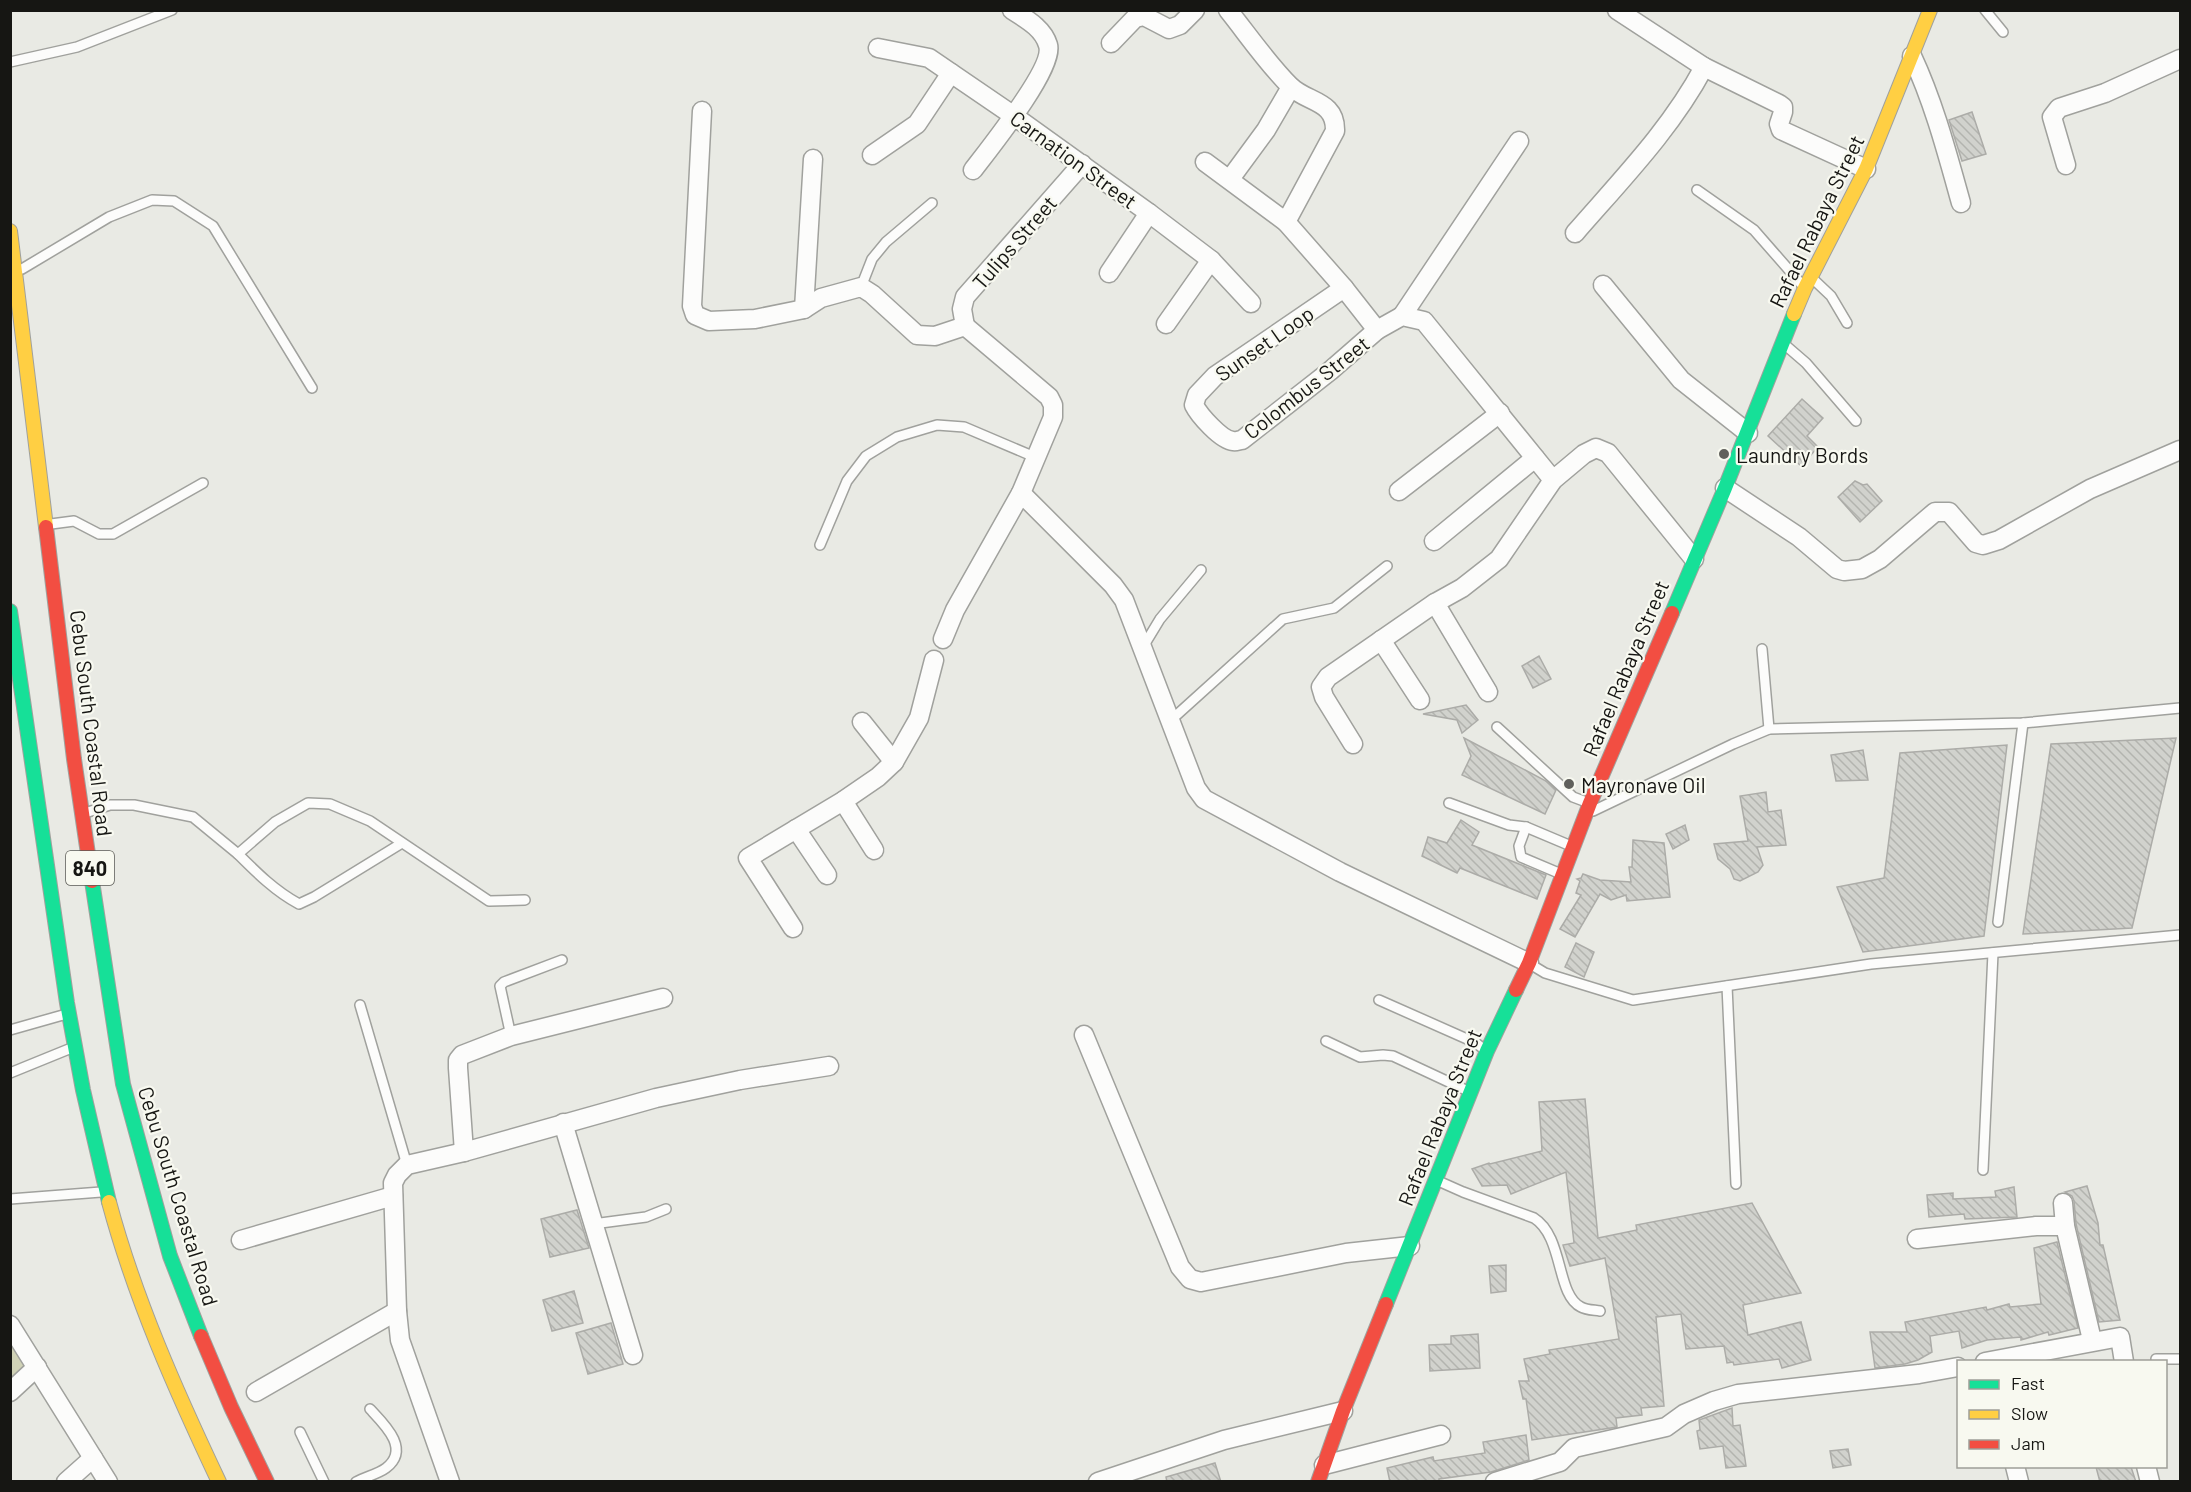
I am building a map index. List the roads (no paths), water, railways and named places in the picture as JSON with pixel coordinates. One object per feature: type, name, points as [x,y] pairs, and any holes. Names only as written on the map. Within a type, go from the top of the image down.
[{"type":"main road","name":"Rafael Rabaya Street","points":[[1321,1473],[1343,1411],[1470,1092],[1528,963],[1588,809],[1748,433],[1782,342],[1807,282],[1866,169],[1930,10]]},
{"type":"main road","name":"Cebu South Coastal Road","points":[[10,231],[82,814],[123,1084],[170,1256],[231,1407],[267,1482]]},
{"type":"main road","name":"840","points":[[10,611],[24,760],[82,1091],[126,1263],[193,1428],[219,1482]]},
{"type":"street","points":[[973,170],[1014,116],[1048,60],[1048,45],[1039,17],[1012,10]]},
{"type":"street","points":[[1111,43],[1135,18],[1144,16],[1169,29],[1180,26],[1195,10]]},
{"type":"street","points":[[1228,10],[1291,87],[1330,110],[1335,121],[1335,131],[1286,222]]},
{"type":"street","points":[[1617,10],[1704,67],[1779,104],[1783,107],[1779,124],[1781,130],[1866,169]]},
{"type":"street","name":"Carnation Street","points":[[878,48],[929,58],[1014,116],[1211,260],[1251,303]]},
{"type":"street","points":[[1912,56],[1934,110],[1961,203]]},
{"type":"street","points":[[2066,165],[2052,117],[2059,108],[2105,93],[2181,58]]},
{"type":"street","points":[[1575,232],[1660,135],[1690,93],[1704,67]]},
{"type":"street","points":[[872,155],[917,124],[951,73]]},
{"type":"street","points":[[1230,179],[1266,130],[1291,87]]},
{"type":"street","points":[[702,111],[692,306],[695,315],[709,321],[756,319],[804,309],[821,298],[861,286],[917,335],[935,336],[965,326],[1049,397],[1053,405],[1053,417],[1021,493],[955,610],[943,639]]},
{"type":"street","points":[[1520,141],[1402,316],[1424,321],[1553,480]]},
{"type":"street","points":[[804,309],[813,159]]},
{"type":"street","points":[[1205,162],[1286,222],[1344,288],[1377,330]]},
{"type":"street","name":"Tulips Street","points":[[965,326],[962,309],[965,297],[1082,164]]},
{"type":"street","points":[[1109,273],[1149,213]]},
{"type":"street","points":[[1166,324],[1211,260]]},
{"type":"street","points":[[1603,285],[1681,380],[1748,433]]},
{"type":"street","name":"Sunset Loop","points":[[1233,441],[1224,437],[1199,415],[1194,405],[1197,395],[1215,376],[1344,288]]},
{"type":"street","name":"Colombus Street","points":[[1233,441],[1242,440],[1330,371],[1377,330],[1402,316]]},
{"type":"street","points":[[1399,491],[1500,412]]},
{"type":"street","points":[[1353,744],[1324,697],[1322,687],[1328,677],[1435,603],[1462,588],[1499,559],[1553,480],[1584,454],[1596,448],[1608,453],[1694,559]]},
{"type":"street","points":[[1725,488],[1798,537],[1837,568],[1850,572],[1862,569],[1880,559],[1935,512],[1949,512],[1976,543],[1987,545],[2090,489],[2181,450]]},
{"type":"street","points":[[1434,541],[1535,458]]},
{"type":"street","points":[[1021,493],[1113,585],[1124,600],[1196,788],[1204,799],[1340,873],[1528,963]]},
{"type":"street","points":[[1435,603],[1488,692]]},
{"type":"street","points":[[1381,640],[1420,700]]},
{"type":"street","points":[[793,928],[748,858],[843,801],[878,777],[894,762],[919,718],[934,660]]},
{"type":"street","points":[[862,722],[894,762]]},
{"type":"street","points":[[843,801],[874,850]]},
{"type":"street","points":[[796,829],[827,875]]},
{"type":"street","points":[[464,1152],[458,1060],[462,1055],[511,1036],[663,998]]},
{"type":"street","points":[[1084,1035],[1180,1267],[1190,1279],[1201,1281],[1346,1253],[1410,1246]]},
{"type":"street","points":[[450,1482],[400,1340],[393,1183],[407,1165],[464,1152],[656,1098],[729,1082],[829,1066]]},
{"type":"street","points":[[563,1123],[633,1355]]},
{"type":"street","points":[[241,1240],[393,1196]]},
{"type":"street","points":[[2062,1203],[2065,1226],[2092,1340]]},
{"type":"street","points":[[1917,1239],[2036,1226],[2065,1226]]},
{"type":"street","points":[[256,1392],[397,1311]]},
{"type":"street","points":[[10,1325],[108,1482]]},
{"type":"street","points":[[1996,1360],[2092,1340],[2120,1337],[2124,1360]]},
{"type":"street","points":[[1495,1482],[1560,1462],[1574,1448],[1666,1426],[1684,1414],[1738,1394],[1919,1374],[1957,1366]]},
{"type":"street","points":[[10,1392],[37,1367]]},
{"type":"street","points":[[1098,1482],[1224,1440],[1343,1411]]},
{"type":"street","points":[[1321,1473],[1441,1435]]},
{"type":"street","points":[[66,1482],[93,1458]]},
{"type":"lane","points":[[10,62],[77,47],[172,10]]},
{"type":"lane","points":[[1985,10],[2003,32]]},
{"type":"lane","points":[[1697,190],[1754,230],[1807,282],[1831,296],[1847,323]]},
{"type":"lane","points":[[15,272],[109,217],[152,200],[174,201],[213,226],[312,388]]},
{"type":"lane","points":[[861,286],[872,259],[886,242],[932,203]]},
{"type":"lane","points":[[1782,342],[1806,363],[1856,421]]},
{"type":"lane","points":[[820,545],[847,481],[866,456],[897,437],[937,425],[964,427],[1036,458]]},
{"type":"lane","points":[[45,525],[74,521],[99,534],[113,534],[203,483]]},
{"type":"lane","points":[[1170,720],[1283,620],[1334,608],[1387,566]]},
{"type":"lane","points":[[1143,648],[1160,619],[1201,570]]},
{"type":"lane","points":[[1762,650],[1769,729]]},
{"type":"lane","points":[[1497,727],[1588,809],[1769,729],[2023,723],[2181,708]]},
{"type":"lane","points":[[1998,922],[2023,723]]},
{"type":"lane","points":[[1449,803],[1509,825],[1526,827],[1573,847]]},
{"type":"lane","points":[[238,854],[275,822],[308,804],[330,804],[370,821],[489,902],[525,900]]},
{"type":"lane","points":[[82,814],[111,805],[134,805],[193,817],[238,854],[265,882],[299,903],[314,897],[402,843]]},
{"type":"lane","points":[[1526,827],[1519,846],[1521,857],[1563,875]]},
{"type":"lane","points":[[1528,963],[1545,973],[1633,1000],[1871,964],[2181,935]]},
{"type":"lane","points":[[1983,1170],[1993,952]]},
{"type":"lane","points":[[511,1036],[500,986],[504,982],[562,960]]},
{"type":"lane","points":[[1727,986],[1736,1184]]},
{"type":"lane","points":[[1379,1000],[1476,1043],[1487,1051]]},
{"type":"lane","points":[[360,1005],[407,1165]]},
{"type":"lane","points":[[10,1030],[68,1014]]},
{"type":"lane","points":[[1326,1041],[1360,1057],[1393,1056],[1470,1092]]},
{"type":"lane","points":[[10,1073],[74,1047]]},
{"type":"lane","points":[[1436,1180],[1534,1218],[1541,1223],[1554,1246],[1569,1296],[1583,1308],[1599,1311]]},
{"type":"lane","points":[[10,1198],[106,1191]]},
{"type":"lane","points":[[593,1224],[646,1216],[666,1209]]},
{"type":"lane","points":[[2156,1359],[2181,1359]]},
{"type":"lane","points":[[356,1482],[385,1469],[394,1460],[397,1444],[388,1428],[370,1409]]},
{"type":"lane","points":[[300,1432],[324,1482]]},
{"type":"place","name":"Laundry Bords","points":[[1724,454]]},
{"type":"place","name":"Mayronave Oil","points":[[1569,784]]}]
